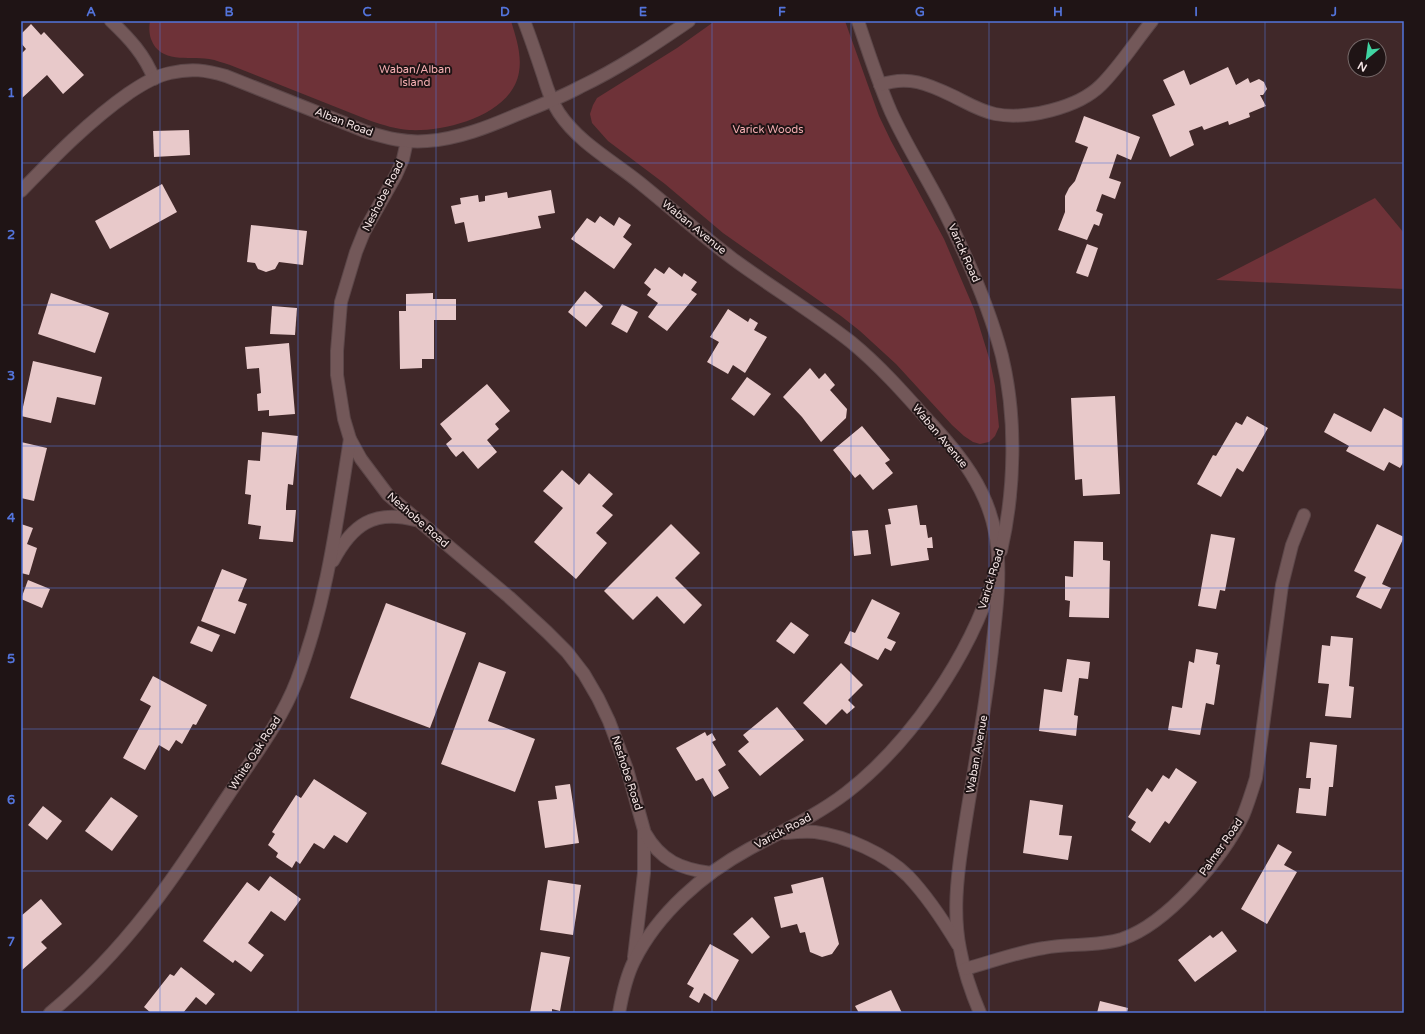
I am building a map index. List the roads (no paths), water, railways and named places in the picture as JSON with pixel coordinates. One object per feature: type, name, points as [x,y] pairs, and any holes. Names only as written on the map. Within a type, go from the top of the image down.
[{"type":"street","points":[[111,21],[139,51],[149,66],[154,79]]},
{"type":"street","name":"Waban Avenue","points":[[524,21],[551,100],[563,118],[583,140],[644,186],[732,258],[832,328],[869,358],[886,374],[941,434],[972,473],[982,493],[991,514],[996,537],[998,562],[995,620],[989,682],[958,872],[957,899],[960,948],[972,993],[980,1013]]},
{"type":"street","name":"Alban Road","points":[[21,191],[50,160],[100,115],[127,95],[154,79],[168,73],[192,69],[208,70],[367,132],[387,138],[408,141],[443,140],[490,126],[579,88],[614,69],[689,21]]},
{"type":"street","name":"Varick Road","points":[[619,1013],[625,984],[634,962],[645,942],[659,923],[675,906],[711,873],[749,849],[805,820],[845,794],[896,747],[928,706],[968,640],[980,614],[998,562],[1005,533],[1010,503],[1012,443],[1011,415],[1002,358],[986,305],[964,253],[944,212],[902,135],[880,85],[858,21]]},
{"type":"street","points":[[880,85],[891,81],[914,81],[942,91],[979,109],[1007,116],[1052,109],[1086,97],[1100,86],[1152,21]]},
{"type":"street","name":"Neshobe Road","points":[[408,141],[403,159],[396,175],[368,226],[356,252],[341,302],[337,352],[337,374],[344,420],[350,438],[361,460],[388,495],[527,613],[567,652],[584,674],[609,721],[627,769],[644,830],[651,844],[659,853],[681,867],[711,873]]},
{"type":"street","name":"White Oak Road","points":[[50,1013],[97,970],[148,912],[277,723],[288,702],[314,628],[329,568],[350,438]]},
{"type":"street","name":"Palmer Road","points":[[965,970],[1042,948],[1060,945],[1106,943],[1137,933],[1168,911],[1202,875],[1220,852],[1242,816],[1250,798],[1256,778],[1282,585],[1292,545],[1304,515]]},
{"type":"street","points":[[329,568],[347,538],[368,521],[393,516],[418,521]]},
{"type":"street","name":"Neshobe Road","points":[[634,962],[644,873],[644,830]]},
{"type":"street","points":[[780,833],[815,832],[832,836],[870,850],[890,862],[906,875],[921,891],[960,948]]},
{"type":"park label","name":"Waban/Alban Island","points":[[415,75]]},
{"type":"park label","name":"Varick Woods","points":[[768,129]]}]
